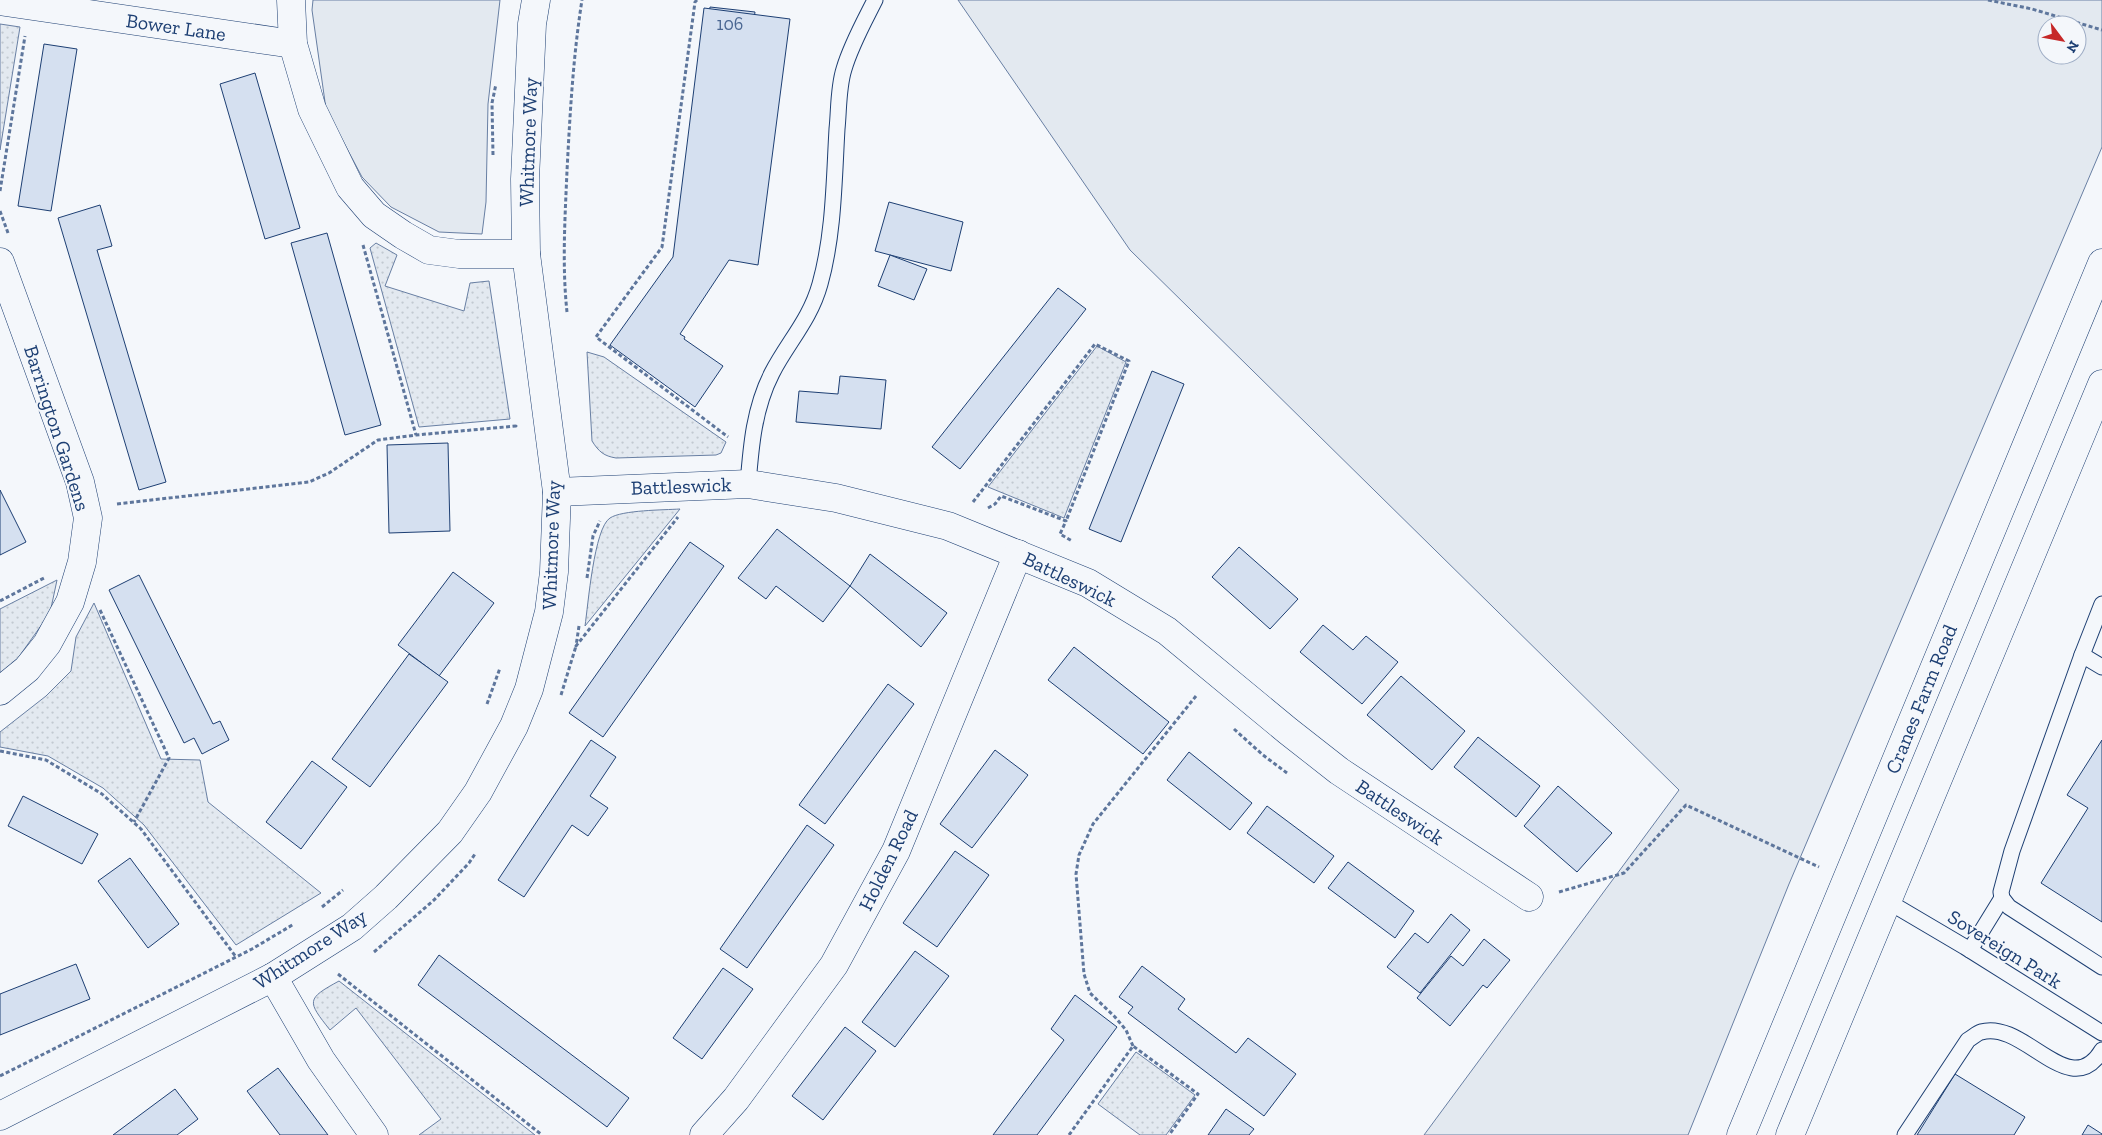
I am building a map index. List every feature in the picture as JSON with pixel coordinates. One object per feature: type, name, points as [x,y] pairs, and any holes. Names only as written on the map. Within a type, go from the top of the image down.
[{"type":"street","points":[[292,0],[293,44],[312,109],[350,186],[374,215],[429,250],[459,254],[526,254]]},
{"type":"street","name":"Whitmore Way","points":[[0,1116],[273,977],[352,927],[386,897],[450,832],[488,776],[514,726],[529,689],[540,653],[549,612],[554,572],[557,492],[526,254],[524,180],[532,24],[536,0]]},
{"type":"street","name":"Bower Lane","points":[[0,1],[293,44]]},
{"type":"street","name":"Barrington Gardens","points":[[0,691],[26,669],[47,644],[70,602],[82,562],[88,518],[80,482],[5,250]]},
{"type":"street","name":"Cranes Farm Road","points":[[1741,1135],[2102,263]]},
{"type":"street","points":[[1790,1135],[2102,384]]},
{"type":"street","name":"Battleswick","points":[[557,492],[748,484],[836,498],[948,526],[1088,583],[1167,631],[1339,771],[1529,897]]},
{"type":"street","name":"Holden Road","points":[[704,1135],[736,1100],[834,965],[847,941],[896,850],[1018,554]]},
{"type":"street","points":[[273,977],[321,1060],[374,1135]]},
{"type":"lane","points":[[748,484],[752,434],[764,394],[772,373],[802,326],[820,285],[829,246],[840,96],[844,70],[852,47],[875,0]]},
{"type":"lane","points":[[1970,950],[2002,898],[2002,887],[2012,852],[2102,604]]},
{"type":"lane","points":[[2082,655],[2102,667]]},
{"type":"lane","points":[[2002,898],[2009,908],[2102,967]]},
{"type":"lane","name":"Sovereign Park","points":[[1886,901],[1970,950],[2102,1033]]},
{"type":"lane","points":[[1905,1135],[1968,1040],[1981,1032],[1996,1031],[2022,1041],[2062,1066],[2074,1068],[2086,1068],[2095,1061],[2102,1050]]},
{"type":"path","points":[[568,322],[565,243],[567,186],[571,102],[582,0]]},
{"type":"path","points":[[697,0],[695,2],[662,247],[596,337],[734,441]]},
{"type":"path","points":[[1988,0],[2032,9],[2102,30]]},
{"type":"path","points":[[0,190],[25,33]]},
{"type":"path","points":[[0,211],[5,250]]},
{"type":"path","points":[[361,238],[416,435]]},
{"type":"path","points":[[972,502],[1095,344],[1129,361],[1060,534],[1076,544]]},
{"type":"path","points":[[514,416],[517,435]]},
{"type":"path","points":[[108,502],[117,504],[309,482],[329,473],[378,440],[516,426]]},
{"type":"path","points":[[964,500],[988,508],[995,504],[1001,496],[1066,522]]},
{"type":"path","points":[[581,618],[576,646],[684,510]]},
{"type":"path","points":[[586,582],[593,536],[598,522],[604,517]]},
{"type":"path","points":[[0,601],[53,574]]},
{"type":"path","points":[[100,609],[170,758],[134,822]]},
{"type":"path","points":[[484,711],[503,661]]},
{"type":"path","points":[[1189,690],[1202,702]]},
{"type":"path","points":[[1169,1135],[1198,1094],[1133,1046],[1126,1030],[1090,993],[1084,974],[1076,874],[1079,855],[1092,824],[1196,696]]},
{"type":"path","points":[[1229,725],[1263,755],[1295,778]]},
{"type":"path","points":[[0,751],[46,760],[102,794],[134,822],[158,851],[236,957]]},
{"type":"path","points":[[1556,893],[1624,873],[1686,805],[1846,880]]},
{"type":"path","points":[[318,910],[348,886]]},
{"type":"path","points":[[0,1076],[236,957],[302,920]]},
{"type":"path","points":[[338,974],[542,1135]]},
{"type":"path","points":[[1069,1135],[1133,1046]]},
{"type":"shaded area","points":[[313,0],[500,0],[488,104],[486,202],[482,234],[439,232],[391,207],[362,177],[326,109],[312,10]]},
{"type":"shaded area","points":[[958,0],[2102,0],[2102,147],[1789,884],[1688,1135],[1424,1135],[1679,790],[1130,250]]},
{"type":"shaded area","points":[[0,24],[20,27],[0,150]]},
{"type":"shaded area","points":[[376,243],[397,255],[385,286],[464,311],[470,283],[489,281],[510,419],[419,427],[370,248]]},
{"type":"shaded area","points":[[1097,346],[1126,362],[1064,518],[988,487]]},
{"type":"shaded area","points":[[587,352],[604,357],[726,442],[721,453],[716,455],[616,458],[602,453],[592,441]]},
{"type":"shaded area","points":[[680,509],[585,626],[596,551],[604,525],[610,518],[624,513]]},
{"type":"shaded area","points":[[57,580],[50,613],[18,658],[0,674],[0,609]]},
{"type":"shaded area","points":[[94,603],[161,759],[200,760],[208,802],[321,893],[236,945],[144,825],[103,788],[48,756],[0,747],[0,732],[46,696],[71,671],[76,637]]},
{"type":"shaded area","points":[[339,981],[535,1135],[419,1135],[441,1119],[356,1008],[330,1030],[317,1013],[314,1006],[316,997],[320,992]]},
{"type":"shaded area","points":[[1136,1052],[1195,1095],[1166,1135],[1140,1135],[1098,1104]]},
{"type":"building","points":[[710,7],[755,12],[751,41],[706,36]]},
{"type":"building","points":[[704,8],[790,19],[758,265],[729,260],[680,334],[685,337],[684,339],[723,366],[695,407],[610,345],[673,257]]},
{"type":"building","points":[[44,44],[77,49],[51,211],[18,206]]},
{"type":"building","points":[[255,73],[300,228],[265,239],[220,84]]},
{"type":"building","points":[[889,202],[963,222],[951,271],[875,251]]},
{"type":"building","points":[[100,205],[112,246],[97,250],[166,482],[139,490],[58,218]]},
{"type":"building","points":[[327,233],[381,425],[345,435],[291,243]]},
{"type":"building","points":[[890,255],[927,269],[914,300],[878,286]]},
{"type":"building","points":[[1058,288],[1086,309],[960,469],[932,447]]},
{"type":"building","points":[[1152,371],[1184,384],[1121,542],[1089,529]]},
{"type":"building","points":[[840,376],[886,380],[881,429],[796,422],[799,391],[838,394]]},
{"type":"building","points":[[448,443],[450,531],[389,533],[387,445]]},
{"type":"building","points":[[0,490],[26,542],[0,555]]},
{"type":"building","points":[[777,529],[850,586],[823,622],[776,586],[766,599],[738,578]]},
{"type":"building","points":[[690,542],[724,566],[603,737],[569,713]]},
{"type":"building","points":[[1239,547],[1298,599],[1270,629],[1212,577]]},
{"type":"building","points":[[870,554],[947,613],[921,647],[850,586]]},
{"type":"building","points":[[453,572],[494,603],[439,676],[398,645]]},
{"type":"building","points":[[139,575],[213,724],[220,721],[229,740],[202,754],[194,738],[184,743],[109,590]]},
{"type":"building","points":[[1323,625],[1353,650],[1366,636],[1398,662],[1362,704],[1300,652]]},
{"type":"building","points":[[1074,647],[1169,722],[1143,754],[1048,680]]},
{"type":"building","points":[[409,654],[448,682],[370,787],[332,759]]},
{"type":"building","points":[[1401,676],[1465,731],[1432,770],[1367,715]]},
{"type":"building","points":[[888,684],[914,704],[825,824],[799,805]]},
{"type":"building","points":[[1478,737],[1540,786],[1516,817],[1454,767]]},
{"type":"building","points":[[591,740],[616,757],[590,796],[608,808],[588,836],[572,825],[524,897],[498,880]]},
{"type":"building","points":[[2102,740],[2102,922],[2041,883],[2088,808],[2067,795]]},
{"type":"building","points":[[995,750],[1028,775],[972,848],[940,824]]},
{"type":"building","points":[[1189,752],[1252,803],[1230,830],[1167,780]]},
{"type":"building","points":[[312,761],[347,787],[301,849],[266,822]]},
{"type":"building","points":[[1558,786],[1612,833],[1577,872],[1524,826]]},
{"type":"building","points":[[23,796],[98,834],[82,864],[8,826]]},
{"type":"building","points":[[1267,806],[1334,856],[1314,883],[1247,833]]},
{"type":"building","points":[[807,825],[834,845],[747,968],[720,949]]},
{"type":"building","points":[[955,851],[989,875],[937,947],[903,923]]},
{"type":"building","points":[[130,858],[179,924],[148,948],[98,881]]},
{"type":"building","points":[[1348,862],[1414,911],[1395,938],[1328,888]]},
{"type":"building","points":[[1451,914],[1470,930],[1420,993],[1387,967],[1415,933],[1428,943]]},
{"type":"building","points":[[1484,939],[1510,960],[1487,988],[1483,985],[1450,1026],[1417,998],[1451,956],[1463,966]]},
{"type":"building","points":[[915,951],[949,976],[895,1047],[862,1022]]},
{"type":"building","points":[[439,955],[629,1098],[607,1127],[418,985]]},
{"type":"building","points":[[76,964],[90,999],[0,1035],[0,994]]},
{"type":"building","points":[[1142,966],[1185,999],[1178,1009],[1236,1053],[1248,1038],[1296,1074],[1264,1116],[1128,1013],[1133,1007],[1119,997]]},
{"type":"building","points":[[723,968],[753,989],[702,1059],[673,1038]]},
{"type":"building","points":[[1075,995],[1117,1027],[1037,1135],[993,1135],[1064,1040],[1051,1029]]},
{"type":"building","points":[[845,1027],[876,1051],[823,1120],[792,1096]]},
{"type":"building","points":[[278,1068],[328,1135],[280,1135],[247,1091]]},
{"type":"building","points":[[1955,1074],[2025,1117],[2014,1135],[1917,1135]]},
{"type":"building","points":[[175,1089],[198,1119],[177,1135],[113,1135]]},
{"type":"building","points":[[1226,1109],[1254,1129],[1249,1135],[1208,1135]]},
{"type":"building","points":[[2088,1125],[2102,1134],[2102,1135],[2082,1135]]}]
